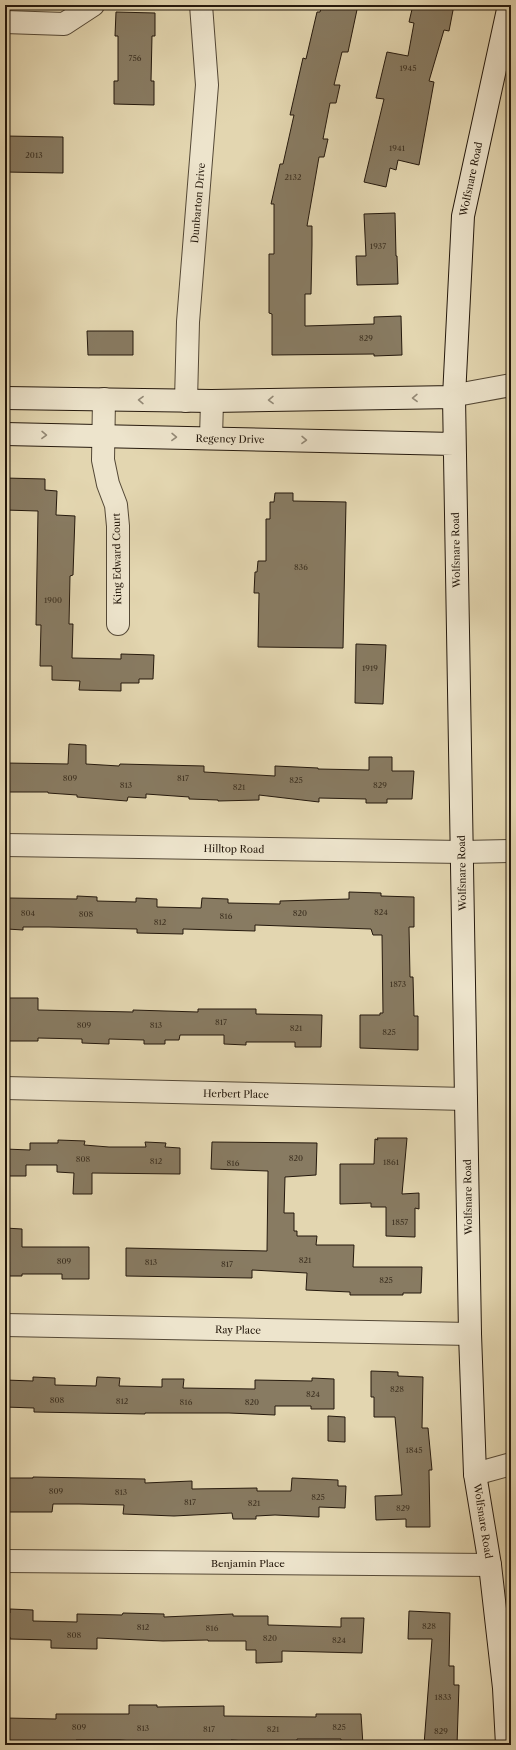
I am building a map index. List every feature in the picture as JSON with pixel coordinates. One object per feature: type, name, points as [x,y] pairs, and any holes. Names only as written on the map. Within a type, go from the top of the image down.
[{"type":"street","points":[[5,22],[64,24],[93,5]]},
{"type":"street","name":"Dunbarton Drive","points":[[186,401],[188,322],[207,86],[201,5]]},
{"type":"street","name":"Wolfsnare Road","points":[[507,1745],[504,1688],[490,1565],[475,1474],[470,1334],[454,397],[463,216],[509,5]]},
{"type":"street","points":[[5,398],[212,401],[454,397],[462,394],[511,385]]},
{"type":"street","name":"King Edward Court","points":[[104,399],[103,460],[108,484],[116,505],[118,526],[118,624]]},
{"type":"street","points":[[211,438],[212,401]]},
{"type":"street","name":"Regency Drive","points":[[5,434],[454,444]]},
{"type":"street","name":"Hilltop Road","points":[[5,845],[511,852]]},
{"type":"street","name":"Herbert Place","points":[[5,1088],[466,1099]]},
{"type":"street","name":"Ray Place","points":[[5,1325],[470,1334]]},
{"type":"street","points":[[475,1474],[511,1464]]},
{"type":"street","name":"Benjamin Place","points":[[5,1561],[490,1565]]},
{"type":"building","points":[[322,5],[358,5],[348,52],[342,52],[334,85],[340,85],[336,103],[330,103],[323,139],[328,139],[324,157],[319,157],[307,226],[312,226],[312,245],[311,294],[305,294],[305,326],[374,324],[374,317],[401,316],[402,355],[272,355],[272,314],[269,313],[269,254],[274,254],[274,204],[271,204],[280,164],[283,164],[294,115],[290,115],[303,58],[306,59],[317,12],[320,12]]},
{"type":"building","points":[[413,5],[454,5],[449,31],[444,30],[429,81],[434,82],[419,165],[398,160],[396,170],[390,168],[386,187],[364,182],[384,99],[376,98],[387,52],[408,56],[414,23],[409,22]]},
{"type":"building","points":[[116,12],[155,13],[155,36],[152,36],[151,81],[154,81],[154,105],[114,104],[114,81],[118,81],[118,36],[115,36]]},
{"type":"building","points":[[5,136],[63,137],[63,173],[5,172]]},
{"type":"building","points":[[395,213],[398,284],[357,285],[356,256],[366,256],[364,214]]},
{"type":"building","points":[[87,331],[133,331],[133,355],[88,355]]},
{"type":"building","points":[[5,478],[45,479],[45,490],[57,491],[56,515],[75,516],[73,575],[70,576],[69,624],[73,624],[72,658],[121,659],[121,654],[154,655],[153,679],[139,679],[139,683],[121,683],[121,691],[79,690],[80,681],[52,680],[52,666],[40,666],[41,625],[36,625],[38,511],[5,510]]},
{"type":"building","points":[[275,493],[293,493],[293,501],[346,502],[343,648],[258,647],[259,593],[254,593],[255,572],[257,572],[258,561],[266,561],[266,519],[270,519],[270,502],[274,502]]},
{"type":"building","points":[[356,644],[386,645],[383,704],[355,703]]},
{"type":"building","points":[[69,744],[86,745],[86,764],[119,766],[120,764],[204,766],[204,772],[275,776],[275,766],[369,770],[369,757],[392,757],[392,771],[414,771],[412,799],[387,799],[387,803],[366,803],[366,799],[319,798],[319,802],[259,795],[259,800],[218,801],[146,794],[146,798],[128,797],[127,801],[77,797],[77,795],[48,792],[5,792],[5,763],[68,764]]},
{"type":"building","points":[[349,892],[381,893],[381,896],[414,897],[414,927],[409,927],[410,977],[413,977],[414,1016],[418,1016],[418,1050],[360,1048],[360,1015],[380,1015],[380,1013],[383,1013],[382,935],[373,935],[371,929],[255,925],[255,931],[183,929],[183,934],[137,933],[137,929],[23,927],[23,930],[7,929],[8,898],[77,899],[77,896],[97,897],[97,901],[136,902],[136,898],[157,899],[157,907],[201,908],[202,898],[228,899],[228,903],[280,904],[280,901],[349,899]]},
{"type":"building","points":[[5,998],[38,998],[38,1010],[198,1012],[198,1009],[256,1009],[256,1014],[322,1015],[321,1047],[295,1047],[295,1042],[246,1042],[246,1045],[224,1044],[224,1035],[180,1035],[179,1040],[165,1040],[165,1044],[144,1044],[144,1040],[109,1039],[109,1044],[82,1043],[82,1039],[38,1038],[38,1041],[5,1041]]},
{"type":"building","points":[[377,1138],[407,1138],[402,1194],[419,1193],[419,1209],[415,1208],[415,1237],[386,1236],[386,1207],[371,1207],[371,1203],[340,1204],[340,1164],[374,1164],[375,1139],[378,1140]]},
{"type":"building","points":[[58,1140],[85,1141],[84,1145],[109,1147],[146,1147],[145,1142],[166,1143],[165,1147],[180,1148],[180,1174],[92,1173],[92,1194],[73,1194],[74,1173],[57,1172],[57,1165],[26,1165],[26,1176],[5,1176],[5,1149],[30,1150],[30,1143],[58,1143]]},
{"type":"building","points":[[212,1142],[317,1143],[316,1175],[285,1177],[284,1213],[294,1213],[294,1231],[297,1231],[297,1236],[317,1236],[316,1245],[354,1245],[353,1267],[422,1267],[421,1293],[403,1293],[403,1295],[350,1295],[350,1292],[306,1290],[307,1273],[252,1270],[252,1278],[126,1276],[126,1248],[267,1251],[268,1171],[211,1169]]},
{"type":"building","points":[[5,1228],[22,1229],[22,1247],[89,1247],[89,1279],[62,1279],[62,1274],[22,1274],[22,1276],[5,1276]]},
{"type":"building","points":[[371,1371],[398,1372],[398,1376],[423,1377],[422,1428],[428,1428],[432,1470],[429,1470],[430,1527],[406,1527],[406,1519],[376,1520],[375,1496],[402,1495],[395,1417],[374,1417],[374,1397],[371,1397]]},
{"type":"building","points":[[33,1377],[55,1378],[55,1385],[96,1386],[97,1377],[120,1378],[119,1386],[162,1387],[162,1379],[184,1379],[183,1388],[255,1389],[255,1380],[312,1381],[312,1378],[334,1379],[334,1409],[311,1409],[311,1406],[275,1406],[275,1415],[229,1413],[145,1414],[34,1412],[34,1408],[5,1407],[5,1380],[33,1381]]},
{"type":"building","points":[[328,1416],[345,1417],[345,1442],[328,1441]]},
{"type":"building","points":[[5,1478],[145,1479],[145,1483],[192,1481],[192,1489],[257,1488],[257,1491],[291,1491],[292,1478],[338,1480],[338,1486],[346,1486],[345,1508],[319,1507],[319,1517],[275,1515],[256,1516],[256,1519],[233,1519],[232,1513],[174,1516],[123,1514],[124,1505],[53,1504],[52,1512],[5,1512]]},
{"type":"building","points":[[10,1609],[33,1610],[33,1621],[77,1622],[77,1614],[164,1614],[164,1617],[233,1614],[233,1616],[268,1616],[268,1625],[341,1627],[341,1618],[364,1618],[362,1653],[282,1651],[282,1662],[256,1663],[256,1650],[246,1650],[246,1641],[163,1641],[97,1638],[97,1649],[51,1648],[51,1640],[10,1639],[10,1637],[5,1637],[5,1613],[10,1613]]},
{"type":"building","points":[[409,1611],[450,1613],[449,1666],[454,1666],[454,1685],[459,1685],[457,1745],[424,1745],[432,1639],[408,1639]]},
{"type":"building","points":[[129,1705],[157,1705],[157,1707],[224,1706],[224,1716],[316,1717],[316,1714],[361,1714],[363,1745],[341,1745],[341,1739],[297,1739],[297,1745],[276,1745],[276,1743],[231,1740],[231,1742],[205,1742],[205,1745],[145,1745],[145,1742],[120,1740],[76,1740],[76,1745],[5,1744],[5,1718],[56,1719],[56,1714],[129,1714]]}]
